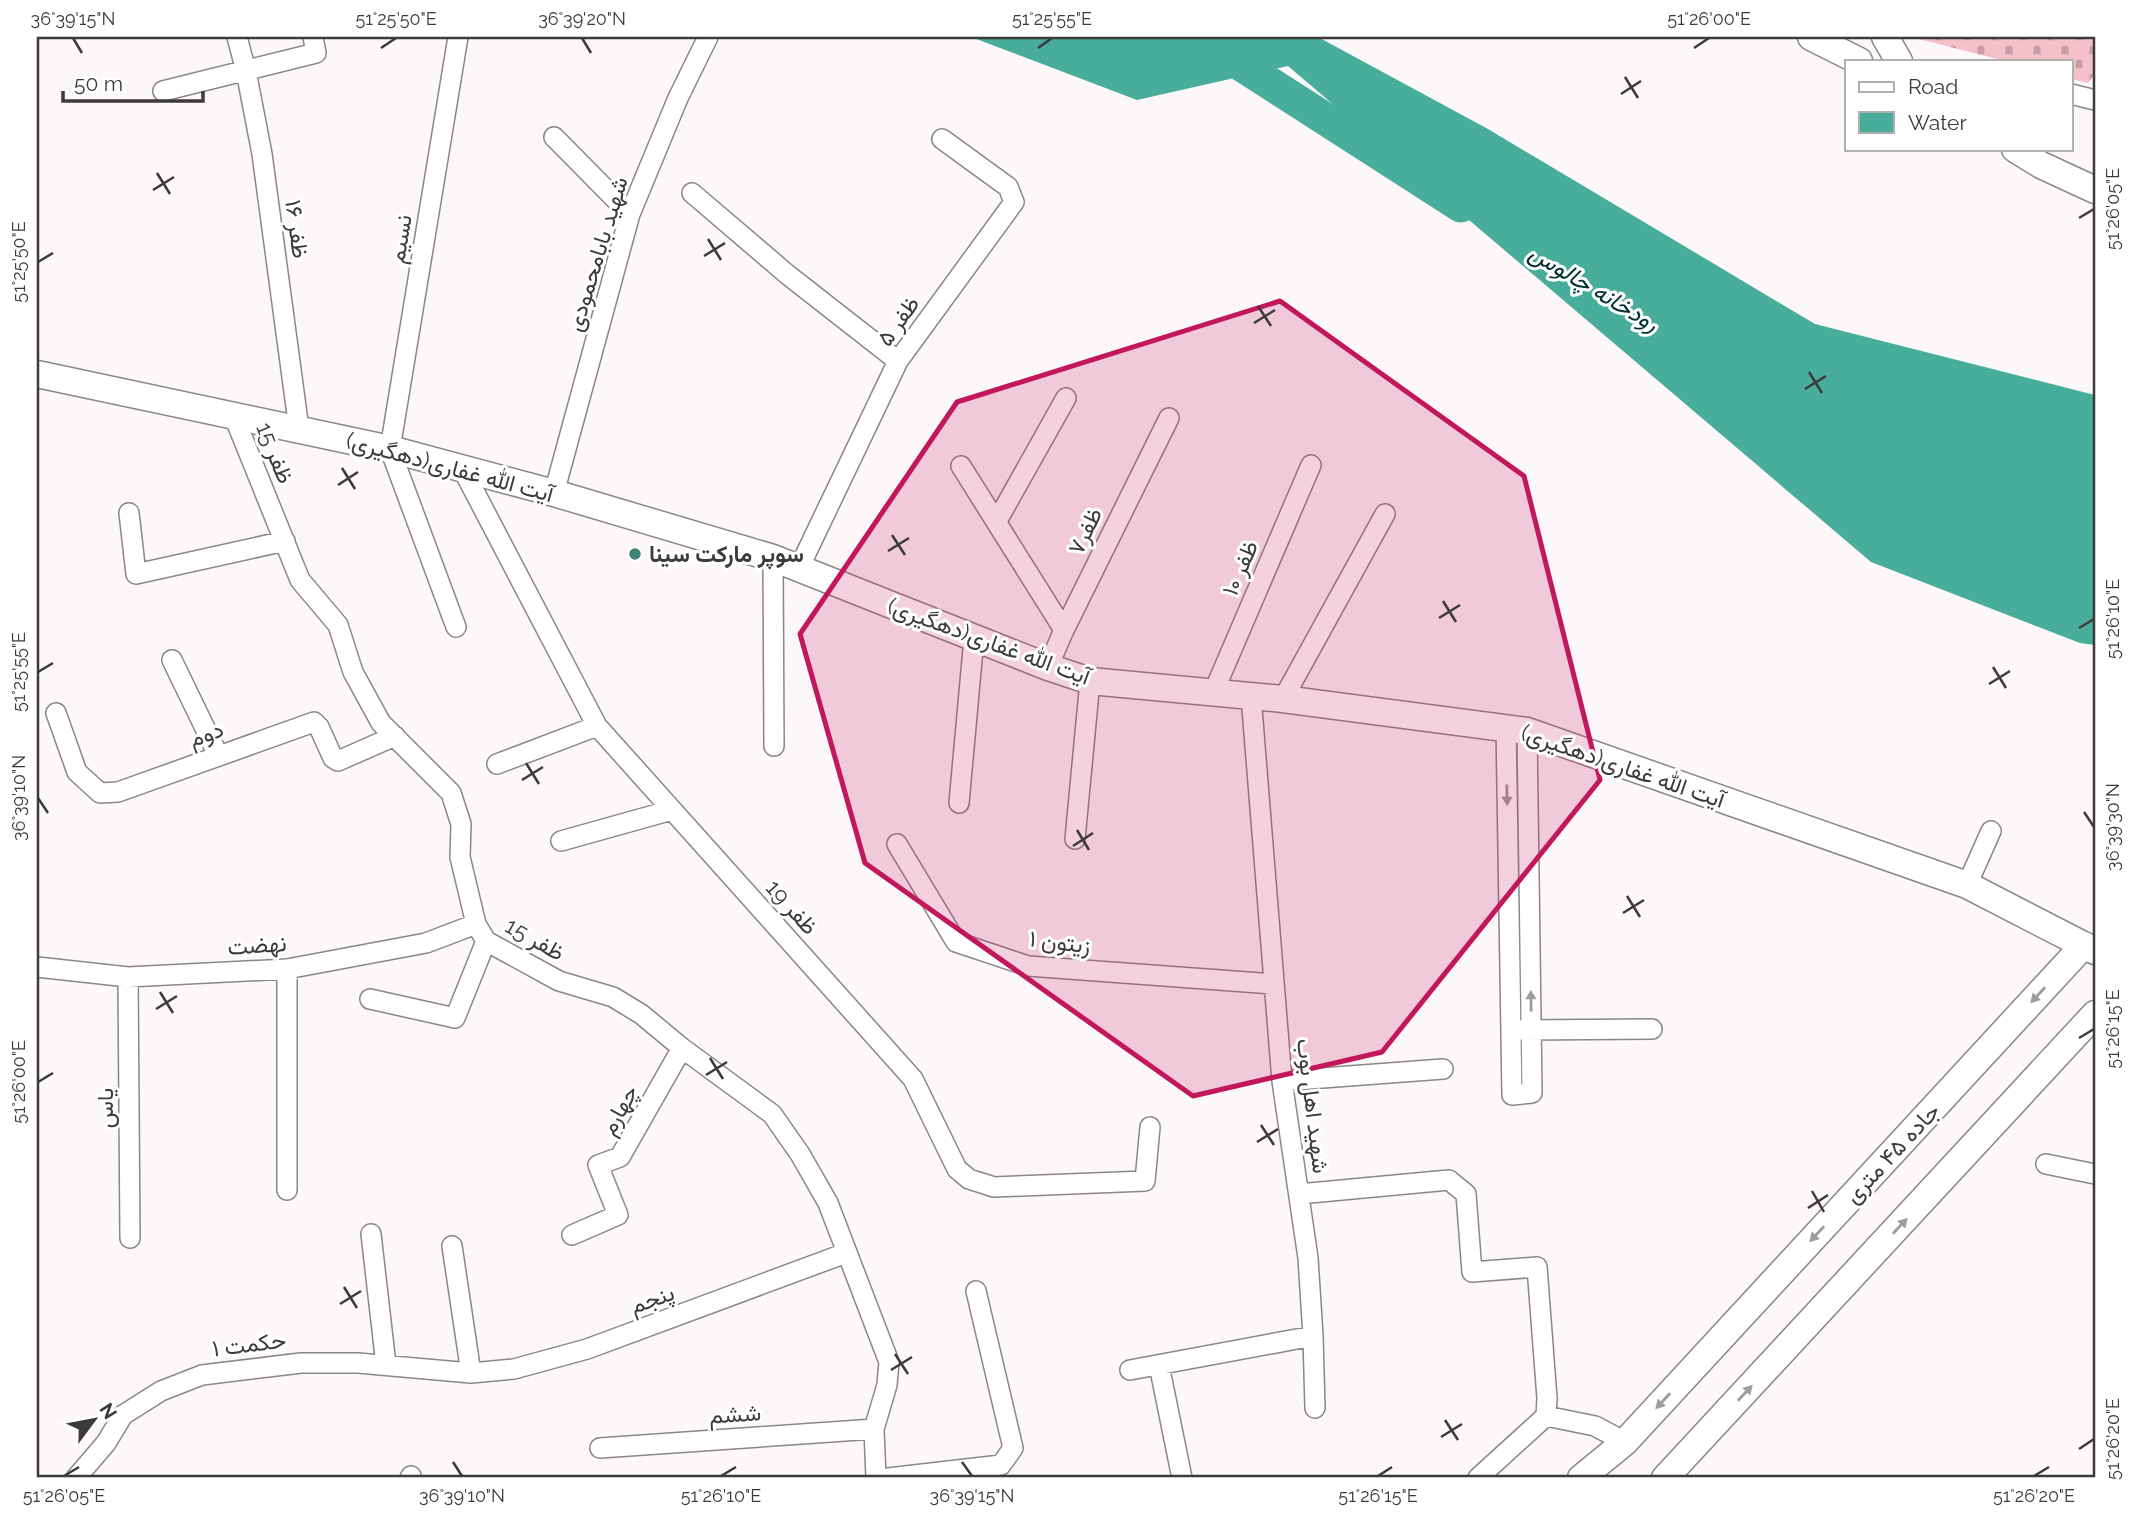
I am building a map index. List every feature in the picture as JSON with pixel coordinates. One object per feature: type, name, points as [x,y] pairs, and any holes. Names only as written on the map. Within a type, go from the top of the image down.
[{"type":"street","name":"ظفر ۱۶","points":[[237,37],[262,154],[299,429]]},
{"type":"street","points":[[163,91],[316,53],[313,37]]},
{"type":"street","name":"نسیم","points":[[390,449],[458,37]]},
{"type":"street","name":"شهید بابامحمودی","points":[[554,493],[630,214],[678,98],[708,37]]},
{"type":"street","points":[[1811,37],[1857,60]]},
{"type":"street","points":[[1885,37],[1898,60]]},
{"type":"street","points":[[2072,94],[2095,100]]},
{"type":"street","points":[[554,137],[630,214]]},
{"type":"street","name":"ظفر ۵","points":[[799,568],[898,361],[1014,202],[1008,187],[942,139]]},
{"type":"street","points":[[2018,150],[2043,157],[2095,190]]},
{"type":"street","points":[[692,193],[788,275],[898,361]]},
{"type":"street","name":"آیت الله غفاری(دهگیری)","points":[[37,374],[390,449],[554,493],[773,558],[1048,667],[1090,681],[1214,691],[1516,729],[1967,885],[2090,948]]},
{"type":"street","points":[[997,521],[1066,398]]},
{"type":"street","name":"ظفر 15","points":[[233,414],[300,580],[338,625],[353,672],[382,723],[451,793],[461,824],[460,857],[481,932],[559,981],[613,997],[641,1014],[682,1048],[772,1114],[800,1154],[828,1203],[889,1362],[887,1385],[874,1429],[876,1478]]},
{"type":"street","name":"ظفر۷","points":[[1048,667],[1169,418]]},
{"type":"street","points":[[390,449],[456,627]]},
{"type":"street","name":"ظفر ۱۰","points":[[1214,691],[1311,465]]},
{"type":"street","points":[[961,466],[1064,630]]},
{"type":"street","name":"ظفر 19","points":[[462,468],[597,726],[913,1079],[957,1168],[969,1179],[994,1187],[1145,1181],[1150,1127]]},
{"type":"street","points":[[129,513],[136,573],[285,541]]},
{"type":"street","points":[[1283,699],[1385,514]]},
{"type":"street","points":[[773,558],[774,746]]},
{"type":"street","points":[[959,803],[974,638]]},
{"type":"street","points":[[172,660],[218,755]]},
{"type":"street","points":[[1075,839],[1090,681]]},
{"type":"street","name":"شهید اهل بوب","points":[[1251,696],[1282,1081],[1308,1258],[1315,1408]]},
{"type":"street","name":"دوم","points":[[56,713],[77,772],[100,793],[118,792],[314,722],[333,758],[338,761],[395,736]]},
{"type":"street","points":[[497,764],[597,726]]},
{"type":"street","points":[[1516,729],[1532,1093],[1512,1095],[1510,1030],[1516,729]]},
{"type":"street","points":[[561,841],[672,810]]},
{"type":"street","points":[[1967,885],[1991,831]]},
{"type":"street","name":"زیتون ۱","points":[[897,844],[956,942],[1028,966],[1274,985]]},
{"type":"street","points":[[370,999],[455,1018],[481,932]]},
{"type":"street","name":"نهضت","points":[[37,967],[128,977],[287,969],[481,932]]},
{"type":"street","name":"جاده ۴۵ متری","points":[[1581,1478],[1625,1442],[2090,948]]},
{"type":"street","points":[[287,969],[287,1191]]},
{"type":"street","name":"یاس","points":[[128,977],[130,1238]]},
{"type":"street","points":[[1665,1478],[2095,1014]]},
{"type":"street","points":[[1510,1030],[1653,1029]]},
{"type":"street","name":"چهارم","points":[[572,1235],[618,1215],[598,1165],[620,1157],[682,1048]]},
{"type":"street","points":[[1282,1081],[1443,1069]]},
{"type":"street","points":[[2046,1164],[2095,1174]]},
{"type":"street","points":[[1299,1194],[1449,1180],[1466,1194],[1472,1272],[1537,1267],[1546,1416],[1478,1478]]},
{"type":"street","points":[[371,1234],[386,1365]]},
{"type":"street","points":[[452,1246],[471,1373]]},
{"type":"street","name":"پنجم","points":[[471,1373],[514,1369],[587,1349],[846,1253]]},
{"type":"street","points":[[888,1478],[1001,1465],[1013,1448],[976,1291]]},
{"type":"street","points":[[1130,1370],[1313,1336]]},
{"type":"street","name":"حکمت ۱","points":[[76,1478],[106,1443],[123,1415],[161,1391],[202,1375],[301,1363],[386,1365],[471,1373]]},
{"type":"street","points":[[1159,1365],[1182,1478]]},
{"type":"street","points":[[1546,1416],[1595,1426],[1625,1442]]},
{"type":"street","name":"ششم","points":[[600,1448],[874,1429]]},
{"type":"highlighted area","points":[[1280,301],[1524,476],[1600,780],[1382,1052],[1193,1096],[865,863],[800,634],[957,402]]},
{"type":"green space","points":[[1911,37],[2095,37],[2095,74],[2088,83],[2072,79],[2072,60],[2001,60]]},
{"type":"water","points":[[971,37],[1318,37],[1488,129],[1815,324],[2095,395],[2095,645],[2080,643],[1871,562],[1288,66],[1137,100]]},
{"type":"waterway","name":"رودخانه چالوس","points":[[1198,37],[1461,206]]},
{"type":"place","name":"سوپر مارکت سینا","points":[[635,554]]}]
